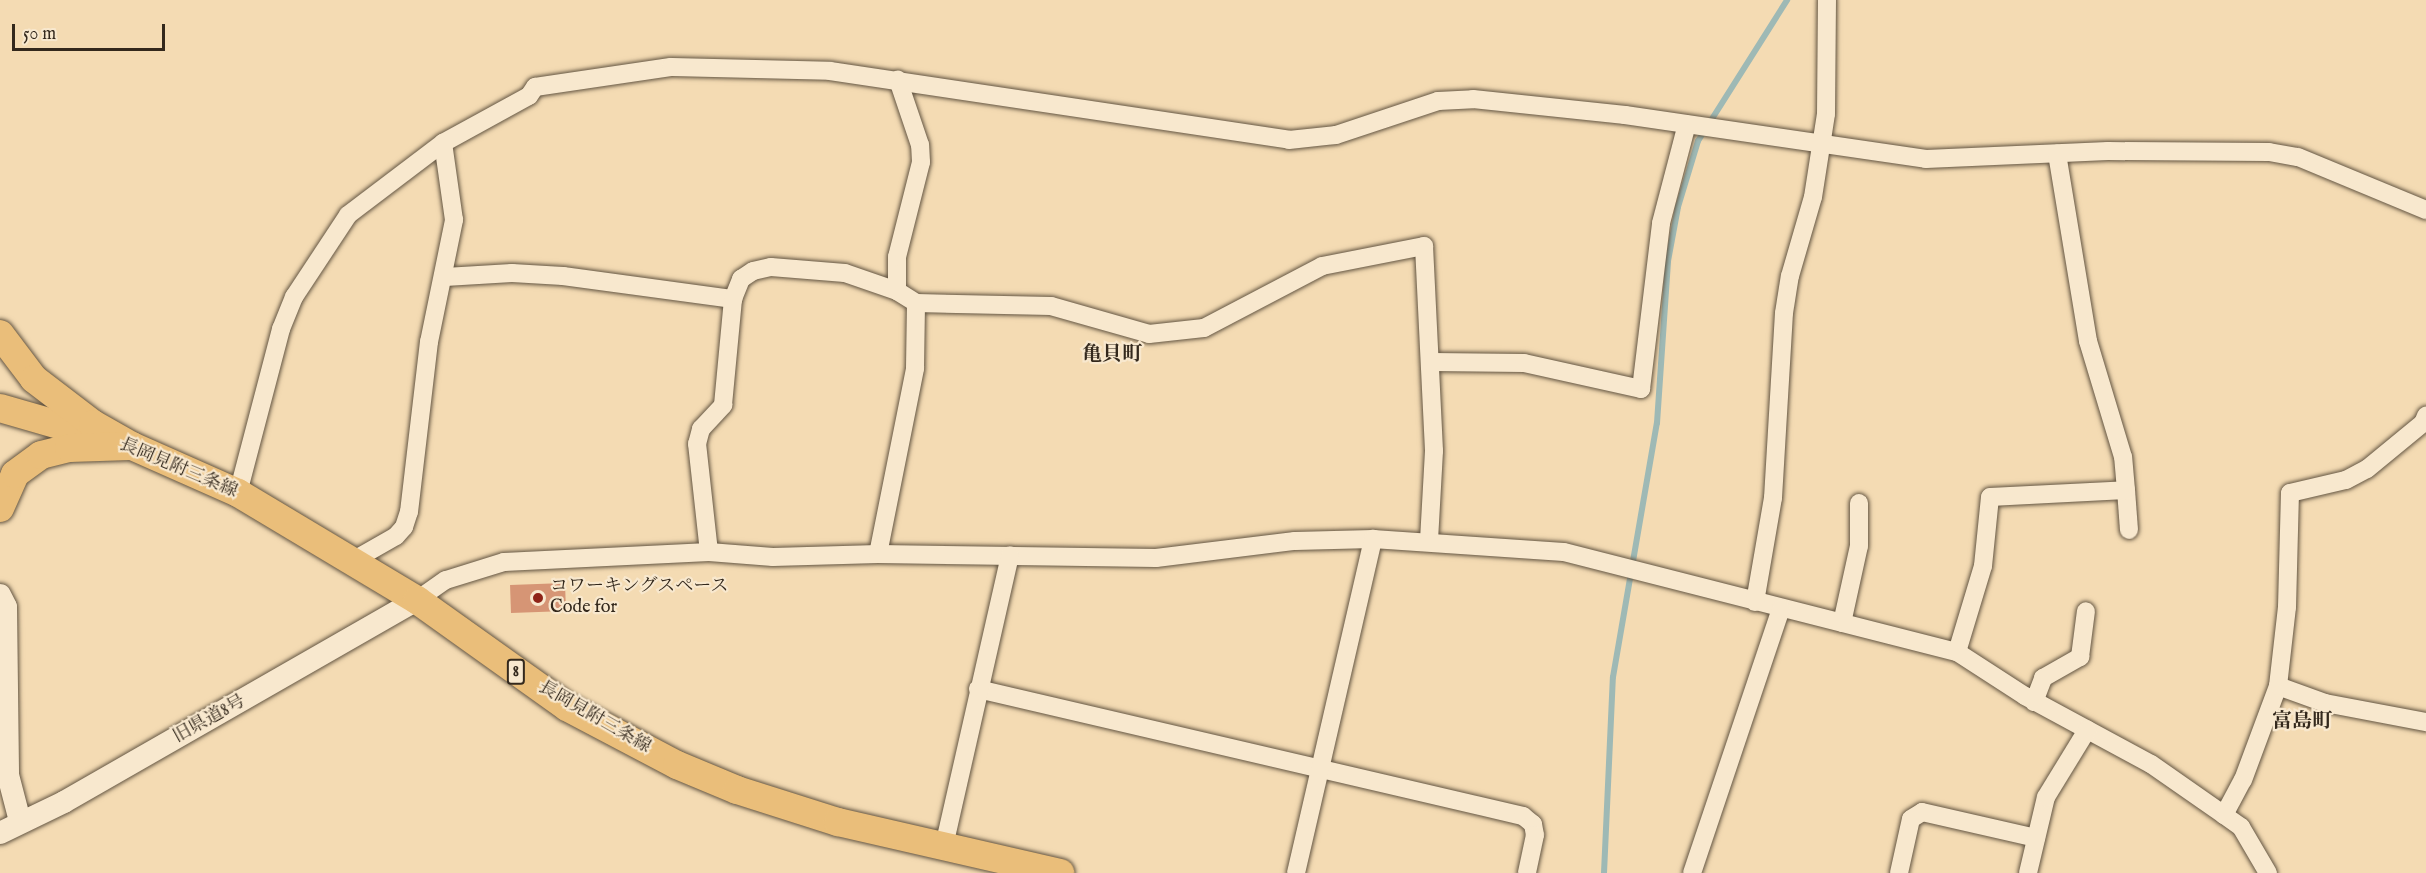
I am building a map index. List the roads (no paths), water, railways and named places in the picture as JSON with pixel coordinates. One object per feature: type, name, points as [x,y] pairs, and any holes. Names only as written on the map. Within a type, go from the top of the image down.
[{"type":"main road","points":[[0,334],[34,379],[93,424],[132,446]]},
{"type":"main road","name":"長岡見附三条線","points":[[0,408],[132,446],[238,493],[354,560],[417,600],[567,707],[677,765],[737,790],[838,822],[1060,873]]},
{"type":"main road","points":[[0,508],[15,474],[41,455],[69,448],[132,446]]},
{"type":"street","points":[[1755,602],[1773,498],[1784,313],[1790,276],[1813,197],[1826,114],[1827,0]]},
{"type":"street","points":[[238,493],[271,358],[294,297],[348,215],[443,142],[529,96],[535,87],[671,67],[830,71],[1289,140],[1336,135],[1438,101],[1473,99],[1687,124],[1926,159],[2241,151],[2278,154],[2325,167],[2426,210]]},
{"type":"street","points":[[897,291],[897,257],[921,162],[920,145],[898,80]]},
{"type":"street","points":[[1432,362],[1524,363],[1641,389],[1661,224],[1687,124]]},
{"type":"street","points":[[354,560],[404,527],[429,342],[445,277],[454,220],[443,142]]},
{"type":"street","points":[[2057,154],[2088,341],[2124,457],[2129,530]]},
{"type":"street","points":[[710,552],[697,444],[701,429],[723,405],[733,299],[741,279],[753,271],[771,267],[845,273],[897,291],[916,303],[1051,306],[1115,327],[1160,333],[1204,328],[1322,266],[1424,246],[1432,362],[1434,451],[1429,541]]},
{"type":"street","points":[[445,277],[512,273],[563,276],[733,299]]},
{"type":"street","points":[[878,554],[915,368],[916,303]]},
{"type":"street","points":[[2224,815],[2243,780],[2278,686],[2287,607],[2290,493],[2313,490],[2354,476],[2385,457],[2425,421]]},
{"type":"street","points":[[1957,652],[1983,566],[1990,497],[2126,490]]},
{"type":"street","points":[[1842,623],[1859,546],[1859,504]]},
{"type":"street","points":[[417,600],[446,580],[504,562],[710,552],[773,557],[878,554],[1156,558],[1295,541],[1373,539],[1429,541],[1564,552],[1957,652],[2034,702],[2151,764],[2224,815],[2241,828],[2268,873]]},
{"type":"street","points":[[1296,873],[1373,539]]},
{"type":"street","points":[[944,846],[1010,555]]},
{"type":"street","points":[[0,595],[6,607],[8,775],[20,821]]},
{"type":"street","name":"旧県道8号","points":[[0,833],[20,821],[64,802],[417,600]]},
{"type":"street","points":[[1692,873],[1781,609]]},
{"type":"street","points":[[2034,702],[2043,678],[2079,657],[2086,611]]},
{"type":"street","points":[[2278,686],[2325,703],[2426,722]]},
{"type":"street","points":[[978,689],[1523,816],[1533,824],[1535,835],[1527,873]]},
{"type":"street","points":[[2028,873],[2046,797],[2087,730]]},
{"type":"street","points":[[1899,873],[1911,819],[1922,812],[2036,838]]},
{"type":"waterway","points":[[1604,873],[1613,677],[1657,423],[1668,261],[1678,207],[1698,141],[1787,0]]},
{"type":"place","name":"コワーキングスペース Code for","points":[[538,598]]},
{"type":"district","name":"亀貝町","points":[[1112,354]]},
{"type":"district","name":"富島町","points":[[2302,721]]}]
